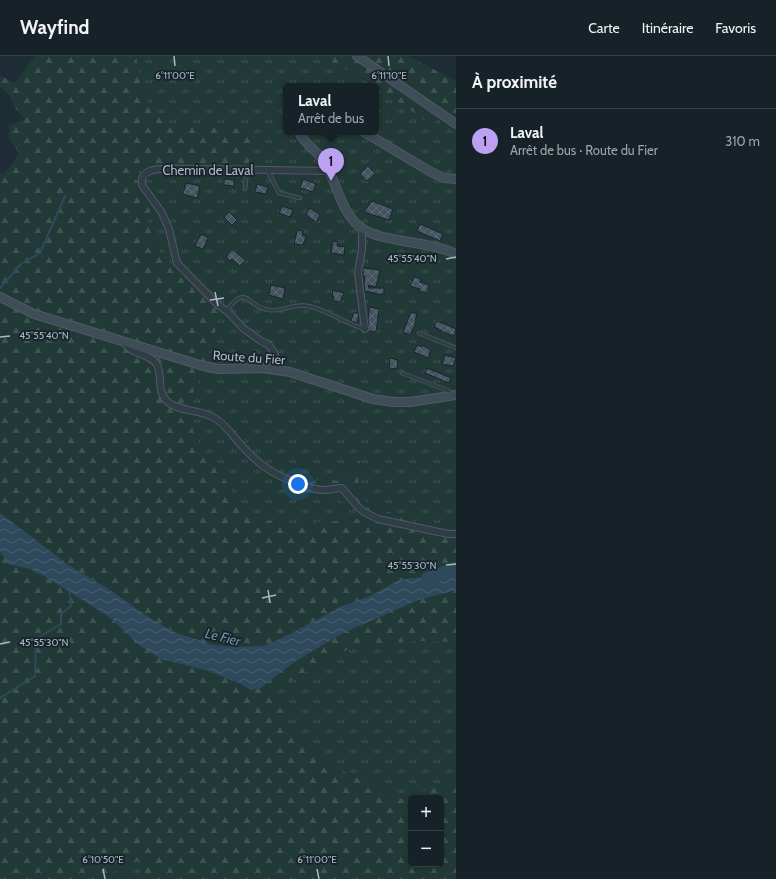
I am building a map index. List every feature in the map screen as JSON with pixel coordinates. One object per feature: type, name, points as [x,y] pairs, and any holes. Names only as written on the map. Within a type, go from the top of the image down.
[{"type":"main road","points":[[357,56],[456,124]]},
{"type":"main road","points":[[301,135],[305,142],[323,158],[345,208],[356,224],[380,237],[441,248],[456,254]]},
{"type":"main road","points":[[369,135],[431,172],[444,178],[456,179]]},
{"type":"main road","name":"Route du Fier","points":[[0,296],[34,314],[200,365],[218,369],[274,369],[290,372],[382,401],[410,402],[454,395]]},
{"type":"street","name":"Chemin de Laval","points":[[274,369],[275,354],[269,345],[244,329],[177,263],[169,229],[162,213],[142,185],[142,176],[153,170],[267,169],[330,171]]},
{"type":"street","points":[[362,228],[362,249],[358,273],[365,329]]},
{"type":"street","points":[[122,341],[130,349],[152,359],[156,363],[158,367],[160,391],[168,403],[178,408],[192,410],[215,418],[244,449],[276,475],[307,487],[323,490],[342,488],[358,507],[364,512],[378,519],[448,534],[456,534]]},
{"type":"lane","points":[[244,189],[247,169]]},
{"type":"lane","points":[[267,169],[279,193],[300,198]]},
{"type":"lane","points":[[226,311],[234,301],[242,297],[247,298],[255,304],[269,310],[280,310],[298,305],[308,306],[320,310],[352,326],[365,329]]},
{"type":"lane","points":[[419,333],[456,348]]},
{"type":"lane","points":[[402,373],[449,391],[454,395]]},
{"type":"green space","points":[[35,56],[136,56],[143,97],[164,123],[214,125],[256,132],[248,166],[181,164],[145,167],[138,172],[136,179],[153,208],[145,217],[159,252],[221,311],[203,373],[188,403],[194,435],[252,519],[300,524],[369,518],[309,483],[322,479],[341,481],[360,459],[358,496],[375,507],[456,537],[456,642],[419,641],[354,646],[273,691],[287,719],[306,747],[334,768],[368,781],[393,801],[408,796],[408,867],[444,867],[444,795],[412,795],[456,781],[456,879],[147,879],[138,861],[109,874],[104,879],[0,879],[0,172],[2,175],[13,163],[19,153],[9,138],[9,125],[25,119],[15,108],[9,95],[0,87],[0,75],[14,83]]},
{"type":"green space","points":[[136,56],[329,56],[328,60],[370,83],[283,83],[283,135],[379,135],[379,88],[430,124],[449,115],[456,120],[456,537],[375,507],[358,496],[360,460],[341,481],[322,479],[370,518],[300,524],[252,519],[194,435],[188,403],[203,373],[199,290],[159,252],[145,217],[136,180],[138,172],[144,167],[181,164],[256,133],[214,125],[164,123],[143,97]]},
{"type":"green space","points":[[329,56],[409,56],[456,81],[456,120],[449,115],[430,124],[379,88],[379,83],[371,83],[328,60]]},
{"type":"green space","points":[[419,641],[456,642],[456,781],[393,801],[368,781],[334,768],[306,747],[287,719],[273,691],[354,646]]},
{"type":"green space","points":[[138,861],[147,879],[104,879],[109,874]]},
{"type":"water","points":[[0,513],[70,566],[107,588],[153,620],[176,633],[214,645],[236,647],[263,646],[288,635],[342,606],[370,596],[399,580],[431,576],[456,568],[456,590],[418,600],[341,634],[293,663],[259,689],[251,690],[239,683],[209,671],[161,659],[139,645],[112,619],[51,580],[30,569],[8,564],[0,551]]},
{"type":"building","points":[[368,166],[375,174],[367,181],[360,174]]},
{"type":"building","points":[[224,179],[234,180],[234,186],[224,185]]},
{"type":"building","points":[[303,179],[316,184],[313,192],[300,188]]},
{"type":"building","points":[[186,183],[200,186],[197,198],[183,194]]},
{"type":"building","points":[[257,184],[268,187],[266,194],[255,192]]},
{"type":"building","points":[[372,201],[393,209],[389,220],[364,212]]},
{"type":"building","points":[[282,206],[293,210],[290,217],[279,213]]},
{"type":"building","points":[[310,208],[320,215],[316,222],[306,215]]},
{"type":"building","points":[[229,212],[237,220],[232,225],[224,217]]},
{"type":"building","points":[[420,224],[443,234],[440,241],[417,231]]},
{"type":"building","points":[[297,230],[303,231],[302,235],[306,236],[303,245],[294,244]]},
{"type":"building","points":[[201,234],[208,238],[203,249],[195,246]]},
{"type":"building","points":[[333,241],[338,242],[337,246],[345,247],[344,255],[331,253]]},
{"type":"building","points":[[232,249],[245,260],[240,266],[232,259],[230,261],[226,257]]},
{"type":"building","points":[[363,268],[380,270],[376,287],[369,285],[368,288],[384,288],[384,294],[375,294],[365,291],[365,276],[363,276]]},
{"type":"building","points":[[414,277],[421,279],[420,282],[429,285],[426,293],[419,291],[420,289],[410,286]]},
{"type":"building","points":[[271,285],[285,288],[283,299],[269,295]]},
{"type":"building","points":[[333,290],[344,293],[340,302],[333,301]]},
{"type":"building","points":[[370,307],[379,309],[376,332],[369,331],[368,318]]},
{"type":"building","points":[[354,312],[359,314],[357,323],[351,321]]},
{"type":"building","points":[[411,312],[417,314],[416,322],[410,335],[403,332]]},
{"type":"building","points":[[437,321],[456,329],[454,336],[434,327]]},
{"type":"building","points":[[417,345],[421,347],[422,345],[431,350],[428,358],[414,352]]},
{"type":"building","points":[[445,355],[456,358],[453,366],[442,364]]},
{"type":"building","points":[[390,358],[398,360],[397,369],[389,368]]},
{"type":"building","points":[[427,368],[451,378],[449,383],[425,373]]},
{"type":"waterway","points":[[0,288],[21,264],[40,253],[65,196]]},
{"type":"waterway","name":"Le Fier","points":[[427,578],[456,568]]},
{"type":"waterway","points":[[0,698],[35,676],[36,639],[61,624],[61,614],[71,606],[69,590]]},
{"type":"place","name":"Laval","points":[[331,181]]}]
